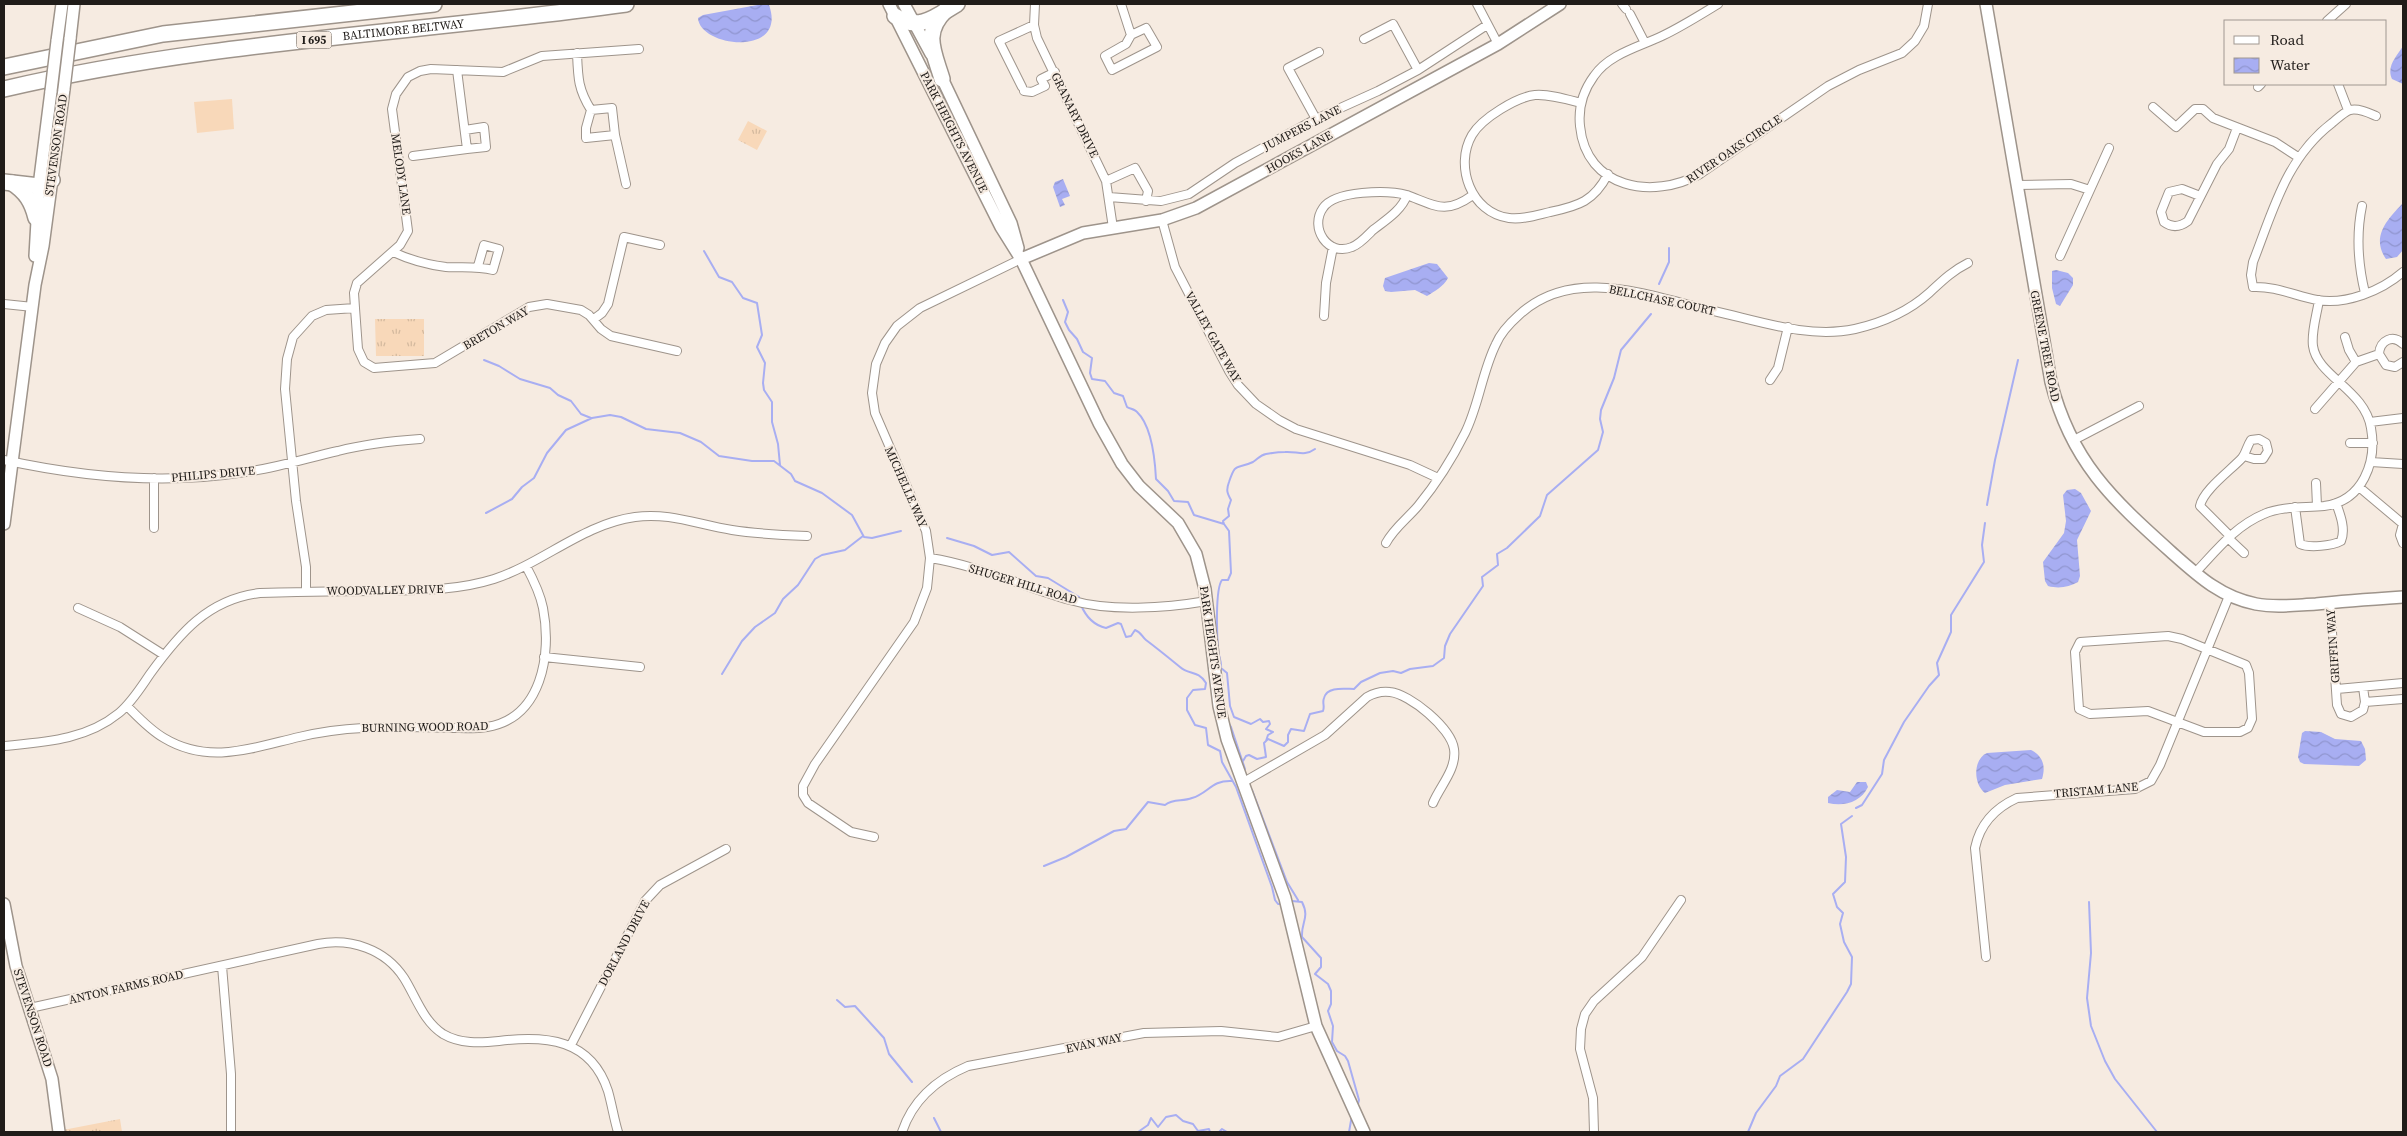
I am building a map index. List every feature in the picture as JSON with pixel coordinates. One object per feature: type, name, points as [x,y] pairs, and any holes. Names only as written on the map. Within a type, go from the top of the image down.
[{"type":"highway","name":"BALTIMORE BELTWAY","points":[[4,66],[163,34],[434,4]]},
{"type":"highway","name":"BALTIMORE BELTWAY","points":[[4,90],[86,71],[167,58],[626,4]]},
{"type":"highway","points":[[896,8],[904,22],[916,24],[952,7]]},
{"type":"highway","points":[[942,79],[931,36],[937,19],[952,7]]},
{"type":"highway","points":[[8,182],[45,183]]},
{"type":"highway","points":[[8,182],[26,194],[32,204],[36,218]]},
{"type":"street","name":"STEVENSON ROAD","points":[[35,286],[43,246],[51,91],[62,4]]},
{"type":"street","name":"STEVENSON ROAD","points":[[4,524],[8,461],[33,307],[36,218],[64,89],[74,4]]},
{"type":"street","name":"GRANARY DRIVE","points":[[1036,4],[1034,25],[1037,38],[1106,181],[1113,228]]},
{"type":"street","points":[[1121,4],[1131,35],[1126,44],[1105,56],[1112,70],[1157,48],[1146,28],[1131,35]]},
{"type":"street","points":[[1477,4],[1498,44]]},
{"type":"street","name":"HOOKS LANE","points":[[1021,259],[1068,238],[1162,220],[1217,197],[1498,44],[1548,7],[1560,4]]},
{"type":"street","name":"RIVER OAKS CIRCLE","points":[[1718,4],[1681,26],[1620,55],[1600,68],[1590,82],[1580,103],[1580,128],[1583,142],[1596,164],[1608,174],[1624,183],[1643,188],[1673,186],[1689,180],[1828,86],[1859,70],[1902,53],[1915,41],[1924,26],[1928,4]]},
{"type":"street","name":"GREENE TREE ROAD","points":[[1986,4],[2050,382],[2059,411],[2072,441],[2093,474],[2115,501],[2213,588],[2228,596],[2267,606],[2403,597]]},
{"type":"street","points":[[2328,20],[2346,4]]},
{"type":"street","name":"PARK HEIGHTS AVENUE","points":[[896,8],[1001,228],[1021,259],[1099,423],[1122,464],[1139,486],[1178,523],[1188,538],[1201,570],[1207,601],[1219,706],[1227,739],[1285,898],[1316,1026],[1364,1132]]},
{"type":"street","points":[[1626,9],[1645,43]]},
{"type":"street","name":"PARK HEIGHTS AVENUE","points":[[916,24],[1003,205],[1011,223],[1021,259]]},
{"type":"street","points":[[1364,39],[1393,24],[1418,70]]},
{"type":"street","points":[[1034,25],[999,41],[1023,89],[1032,92],[1044,86],[1041,79],[1055,72]]},
{"type":"street","name":"JUMPERS LANE","points":[[1109,197],[1146,201],[1171,200],[1189,194],[1235,162],[1316,119],[1378,91],[1418,70],[1487,25]]},
{"type":"street","name":"MELODY LANE","points":[[355,308],[354,293],[357,283],[400,245],[408,231],[392,109],[396,94],[408,77],[420,71],[503,72],[542,56],[639,49]]},
{"type":"street","points":[[1316,119],[1288,68],[1319,52]]},
{"type":"street","points":[[576,53],[579,88],[591,110],[586,128],[586,138],[615,135]]},
{"type":"street","points":[[458,70],[467,150]]},
{"type":"street","points":[[2338,85],[2348,110]]},
{"type":"street","points":[[1580,103],[1545,96],[1532,96],[1519,100],[1483,122],[1472,135],[1464,163],[1466,179],[1473,195],[1485,208],[1499,216],[1514,218],[1530,216],[1583,202],[1597,192],[1608,174]]},
{"type":"street","points":[[2153,106],[2176,127],[2191,112],[2200,108],[2213,118],[2275,142],[2298,157]]},
{"type":"street","points":[[591,110],[612,108],[615,135],[626,184]]},
{"type":"street","points":[[2376,116],[2360,110],[2348,110],[2318,134],[2298,157],[2288,175],[2253,262],[2251,275],[2253,288],[2269,288],[2319,300],[2349,299],[2388,283],[2403,272]]},
{"type":"street","points":[[413,156],[486,147],[484,127],[464,130]]},
{"type":"street","points":[[2200,196],[2182,189],[2169,192],[2161,212],[2164,222],[2173,226],[2184,225],[2188,221],[2217,164],[2229,149],[2237,128]]},
{"type":"street","points":[[974,147],[980,170],[979,182],[984,183],[1003,205]]},
{"type":"street","points":[[2060,256],[2109,148]]},
{"type":"street","points":[[1106,181],[1135,168],[1148,190],[1146,201]]},
{"type":"street","points":[[2016,185],[2071,184],[2090,190]]},
{"type":"street","points":[[1407,195],[1401,207],[1358,244],[1348,248],[1333,248],[1322,238],[1318,228],[1320,214],[1325,205],[1337,199],[1370,192],[1393,191],[1407,195],[1442,208],[1460,204],[1473,195]]},
{"type":"street","points":[[2362,206],[2358,254],[2365,293]]},
{"type":"street","name":"VALLEY GATE WAY","points":[[1162,220],[1175,267],[1199,315],[1229,371],[1238,385],[1256,404],[1296,429],[1410,465],[1438,478]]},
{"type":"street","points":[[594,319],[602,313],[608,304],[624,237],[660,245]]},
{"type":"street","points":[[1324,316],[1327,275],[1333,248]]},
{"type":"street","points":[[393,252],[403,257],[446,267],[478,266]]},
{"type":"street","name":"MICHELLE WAY","points":[[874,836],[851,832],[808,803],[803,795],[803,786],[815,764],[914,622],[927,588],[930,558],[922,522],[877,420],[872,393],[876,364],[892,333],[912,313],[1021,259]]},
{"type":"street","name":"BELLCHASE COURT","points":[[1386,543],[1392,532],[1417,508],[1438,478],[1470,424],[1491,356],[1500,336],[1524,310],[1545,297],[1568,289],[1606,287],[1788,328],[1836,331],[1871,325],[1896,314],[1917,302],[1948,274],[1968,263]]},
{"type":"street","points":[[2196,573],[2229,537],[2246,523],[2266,513],[2295,507],[2336,503],[2359,487],[2372,462],[2373,443],[2370,422],[2362,404],[2320,363],[2313,346],[2319,300]]},
{"type":"street","points":[[4,304],[33,307]]},
{"type":"street","name":"BRETON WAY","points":[[355,308],[358,349],[364,362],[374,368],[435,363],[529,307],[538,305],[556,304],[581,310],[594,319],[601,329],[610,336],[677,351]]},
{"type":"street","points":[[306,592],[305,559],[292,463],[286,374],[287,359],[293,337],[305,321],[320,312],[355,308]]},
{"type":"street","points":[[1770,380],[1778,368],[1788,328]]},
{"type":"street","points":[[2345,338],[2356,362]]},
{"type":"street","points":[[2403,344],[2397,339],[2389,339],[2380,346],[2379,354],[2386,366],[2395,367],[2403,362]]},
{"type":"street","points":[[2315,409],[2356,362],[2379,354]]},
{"type":"street","points":[[2072,441],[2139,406]]},
{"type":"street","points":[[2370,422],[2403,418]]},
{"type":"street","name":"PHILIPS DRIVE","points":[[8,461],[96,475],[154,478],[229,475],[292,463],[352,447],[420,439]]},
{"type":"street","points":[[2350,444],[2373,443]]},
{"type":"street","points":[[2244,456],[2212,488],[2201,501],[2200,506],[2244,552]]},
{"type":"street","points":[[2372,462],[2379,464],[2403,464]]},
{"type":"street","points":[[154,478],[154,528]]},
{"type":"street","points":[[2316,483],[2317,506]]},
{"type":"street","points":[[2359,487],[2403,524],[2400,535],[2403,543]]},
{"type":"street","points":[[2295,507],[2300,544],[2305,546],[2334,544],[2341,541],[2343,535],[2342,520],[2336,503]]},
{"type":"street","name":"WOODVALLEY DRIVE","points":[[4,746],[56,740],[79,735],[99,726],[127,706],[164,655],[189,625],[223,603],[248,594],[448,588],[492,579],[526,566],[600,526],[613,521],[636,517],[666,516],[732,530],[807,536]]},
{"type":"street","name":"SHUGER HILL ROAD","points":[[930,558],[1085,603],[1115,606],[1159,606],[1207,601]]},
{"type":"street","name":"BURNING WOOD ROAD","points":[[127,706],[162,737],[189,750],[217,754],[243,752],[301,737],[346,729],[487,727],[510,719],[528,704],[538,685],[544,656],[546,630],[543,608],[526,566]]},
{"type":"street","name":"TRISTAM LANE","points":[[1986,957],[1975,848],[1987,820],[2002,806],[2026,796],[2141,788],[2155,775],[2228,596]]},
{"type":"street","name":"GRIFFIN WAY","points":[[2330,603],[2338,710],[2345,717],[2351,718],[2359,714],[2365,702]]},
{"type":"street","points":[[78,608],[120,627],[164,655]]},
{"type":"street","points":[[2168,636],[2207,649],[2241,662],[2249,669],[2251,724],[2240,732],[2210,733],[2148,711],[2090,714],[2082,712],[2078,706],[2075,648],[2083,641],[2168,636]]},
{"type":"street","points":[[544,656],[640,667]]},
{"type":"street","name":"GRIFFIN WAY","points":[[2337,689],[2403,683]]},
{"type":"street","points":[[2364,687],[2365,702],[2403,699]]},
{"type":"street","points":[[1242,783],[1325,735],[1367,697],[1374,694],[1391,692],[1400,694],[1434,718],[1446,731],[1451,740],[1454,749],[1452,766],[1433,803]]},
{"type":"street","name":"DORLAND DRIVE","points":[[570,1045],[645,901],[660,885],[726,850]]},
{"type":"street","points":[[1594,1132],[1593,1098],[1580,1049],[1581,1029],[1585,1014],[1594,1001],[1642,958],[1681,900]]},
{"type":"street","name":"STEVENSON ROAD","points":[[4,904],[9,939],[52,1079],[59,1132]]},
{"type":"street","name":"ANTON FARMS ROAD","points":[[30,1008],[331,942],[356,944],[376,952],[390,962],[404,979],[428,1020],[449,1036],[476,1042],[537,1038],[570,1045],[587,1058],[602,1076],[608,1091],[618,1132]]},
{"type":"street","points":[[222,966],[231,1074],[231,1132]]},
{"type":"street","name":"EVAN WAY","points":[[902,1132],[910,1114],[928,1090],[944,1078],[968,1066],[1144,1033],[1221,1031],[1278,1037],[1316,1026]]},
{"type":"green space","points":[[232,99],[234,129],[197,133],[194,102]]},
{"type":"green space","points":[[748,121],[767,131],[757,150],[738,140]]},
{"type":"green space","points":[[375,319],[424,319],[424,356],[376,356]]},
{"type":"green space","points":[[120,1119],[122,1132],[63,1132],[63,1130]]},
{"type":"water","points":[[763,4],[769,5],[771,22],[766,33],[755,40],[741,42],[726,41],[713,36],[702,28],[698,18],[703,15]]},
{"type":"water","points":[[2403,46],[2403,84],[2392,79],[2390,70],[2393,61]]},
{"type":"water","points":[[1063,179],[1070,196],[1062,199],[1065,205],[1060,207],[1053,187],[1055,182]]},
{"type":"water","points":[[2403,203],[2403,250],[2397,257],[2386,259],[2380,243],[2383,228]]},
{"type":"water","points":[[1429,263],[1437,264],[1448,278],[1441,286],[1427,296],[1415,290],[1385,291],[1383,286],[1385,278]]},
{"type":"water","points":[[2052,271],[2068,273],[2073,278],[2073,285],[2060,306],[2056,304],[2052,288]]},
{"type":"water","points":[[2075,489],[2081,493],[2091,511],[2077,540],[2080,576],[2078,582],[2071,585],[2064,587],[2048,586],[2045,581],[2043,562],[2064,533],[2066,521],[2063,495],[2067,490]]},
{"type":"water","points":[[2305,731],[2321,732],[2335,739],[2361,741],[2365,749],[2366,760],[2359,766],[2304,764],[2300,762],[2298,757],[2302,733]]},
{"type":"water","points":[[2031,750],[2043,762],[2042,779],[2005,785],[1985,793],[1981,789],[1976,772],[1982,756],[1987,753]]},
{"type":"water","points":[[1857,782],[1866,782],[1868,787],[1856,800],[1846,804],[1828,803],[1828,797],[1837,790],[1850,792]]},
{"type":"waterway","points":[[1659,284],[1669,262],[1669,248]]},
{"type":"waterway","points":[[704,251],[719,277],[732,282],[743,298],[757,303],[762,335],[757,347],[765,363],[764,390],[772,402],[772,422],[778,444],[780,465]]},
{"type":"waterway","points":[[1063,300],[1068,312],[1065,322],[1077,339],[1083,352],[1092,358],[1090,373],[1092,379],[1105,381],[1114,393],[1123,396],[1127,407],[1136,411],[1142,418],[1152,444],[1156,479],[1168,491],[1174,501],[1188,502],[1194,515],[1224,524],[1229,531],[1231,573],[1228,580],[1222,580],[1218,593],[1218,652],[1221,668],[1227,673],[1230,706],[1234,717],[1251,724],[1260,719],[1263,722],[1269,721],[1270,724],[1266,729],[1273,732],[1268,735],[1266,741]]},
{"type":"waterway","points":[[1243,761],[1249,755],[1257,759],[1266,757],[1264,743],[1268,739],[1284,746],[1288,742],[1288,735],[1291,729],[1304,731],[1310,714],[1323,711],[1323,700],[1326,694],[1332,690],[1354,689],[1361,682],[1380,673],[1393,671],[1401,673],[1410,669],[1433,666],[1444,658],[1445,646],[1450,634],[1483,586],[1482,577],[1498,565],[1497,554],[1507,548],[1540,516],[1547,495],[1598,450],[1603,432],[1600,419],[1601,410],[1614,378],[1621,350],[1651,314]]},
{"type":"waterway","points":[[484,360],[499,366],[520,379],[550,388],[558,395],[571,401],[581,414],[591,418]]},
{"type":"waterway","points":[[1987,505],[1995,460],[2018,360]]},
{"type":"waterway","points":[[486,513],[512,499],[522,487],[534,478],[547,453],[566,430],[592,418],[610,415],[621,417],[646,429],[680,433],[701,442],[719,456],[752,461],[774,461],[791,474],[795,481],[822,493],[852,515],[864,537],[872,538],[901,531]]},
{"type":"waterway","points":[[1224,524],[1223,521],[1229,516],[1228,509],[1231,500],[1227,487],[1231,475],[1237,467],[1253,462],[1264,455],[1283,452],[1307,453],[1315,449]]},
{"type":"waterway","points":[[1856,808],[1862,805],[1882,774],[1884,760],[1904,722],[1939,675],[1937,663],[1951,632],[1951,615],[1984,562],[1982,545],[1985,523]]},
{"type":"waterway","points":[[722,674],[742,641],[755,627],[775,613],[783,599],[798,585],[815,559],[822,555],[845,550],[863,536]]},
{"type":"waterway","points":[[947,538],[974,546],[992,555],[1009,552],[1036,576],[1048,578],[1079,597],[1079,601]]},
{"type":"waterway","points":[[1081,605],[1088,617],[1097,625],[1106,628],[1118,623],[1121,624],[1126,637],[1131,636],[1135,630],[1137,631],[1180,667],[1197,674],[1206,683],[1205,689],[1193,690],[1187,698],[1187,710],[1195,725],[1206,728],[1208,745],[1220,751],[1222,762],[1236,787],[1275,900],[1278,904],[1281,904]]},
{"type":"waterway","points":[[1228,722],[1245,769]]},
{"type":"waterway","points":[[1044,866],[1066,857],[1114,831],[1126,829],[1148,802],[1165,805],[1198,796],[1219,783],[1232,781]]},
{"type":"waterway","points":[[1252,790],[1287,882],[1298,900]]},
{"type":"waterway","points":[[1748,1132],[1756,1113],[1776,1086],[1780,1076],[1803,1059],[1851,984],[1852,957],[1844,942],[1840,924],[1843,913],[1837,907],[1833,894],[1845,882],[1846,857],[1841,824],[1852,816]]},
{"type":"waterway","points":[[1292,901],[1302,902],[1305,912],[1302,937],[1321,958],[1321,967],[1315,974],[1328,984],[1331,991],[1331,1004],[1328,1011],[1333,1026],[1332,1042],[1337,1051],[1345,1056],[1348,1061],[1359,1100],[1358,1104]]},
{"type":"waterway","points":[[2089,902],[2091,953],[2087,998],[2091,1026],[2105,1061],[2115,1079],[2157,1132]]},
{"type":"waterway","points":[[837,1000],[845,1007],[855,1006],[884,1038],[889,1054],[912,1082]]},
{"type":"waterway","points":[[1138,1132],[1148,1125],[1151,1118],[1158,1127],[1166,1117],[1176,1115],[1183,1121],[1193,1124],[1198,1131],[1209,1129],[1210,1132]]},
{"type":"waterway","points":[[1349,1132],[1352,1115]]},
{"type":"waterway","points":[[934,1118],[941,1132]]},
{"type":"waterway","points":[[1219,1132],[1222,1129],[1227,1132]]}]
